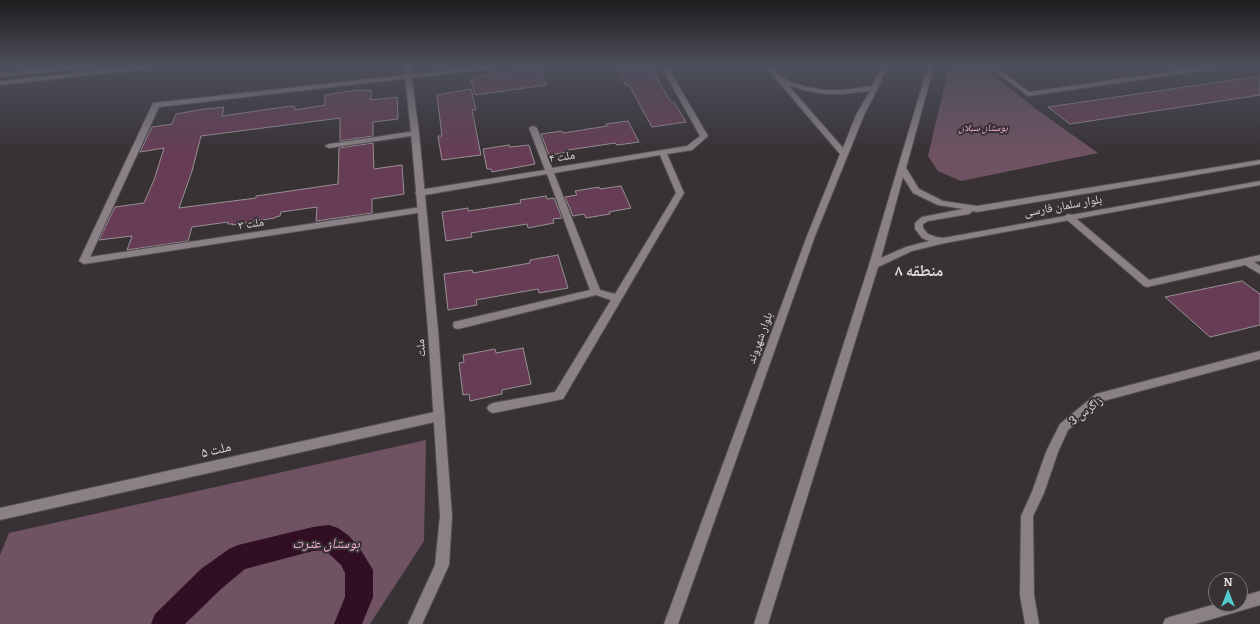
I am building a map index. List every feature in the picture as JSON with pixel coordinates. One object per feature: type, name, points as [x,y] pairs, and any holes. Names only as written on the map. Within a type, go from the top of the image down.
[{"type":"street","name":"ملت ۳","points":[[229,95],[156,105],[84,261],[421,210]]},
{"type":"street","name":"ملت","points":[[411,95],[433,330],[446,516],[442,565],[415,624]]},
{"type":"street","name":"ملت ۴","points":[[419,193],[689,148],[704,136],[681,95]]},
{"type":"street","points":[[793,95],[844,154]]},
{"type":"street","name":"بلوار شهروند","points":[[671,624],[811,236],[860,115],[871,95]]},
{"type":"street","points":[[761,624],[874,265],[923,95]]},
{"type":"street","points":[[533,128],[596,292]]},
{"type":"street","points":[[329,146],[415,133]]},
{"type":"street","points":[[493,408],[559,396],[680,193],[662,152]]},
{"type":"street","name":"بلوار سلمان فارسی","points":[[902,168],[916,191],[941,203],[977,209],[1260,162]]},
{"type":"street","name":"بلوار سلمان فارسی","points":[[874,265],[909,249],[945,240],[1260,183]]},
{"type":"street","points":[[945,240],[935,240],[925,236],[919,230],[919,223],[925,220],[977,209]]},
{"type":"street","points":[[1069,217],[1147,284],[1260,258]]},
{"type":"street","points":[[1246,261],[1260,271]]},
{"type":"street","points":[[458,325],[596,292],[617,298]]},
{"type":"street","name":"زاگرس 3","points":[[1032,624],[1027,595],[1027,516],[1038,493],[1052,452],[1064,427],[1100,397],[1260,355]]},
{"type":"street","name":"ملت ۵","points":[[0,514],[439,416]]},
{"type":"street","points":[[1248,602],[1260,598]]},
{"type":"street","points":[[1170,624],[1212,612]]},
{"type":"green space","name":"بوستان سبلان","points":[[942,95],[1019,95],[1098,153],[961,181],[938,171],[928,156]]},
{"type":"green space","name":"بوستان عترت","points":[[426,440],[424,541],[370,624],[0,624],[0,555],[9,533]]},
{"type":"building","points":[[325,95],[371,95],[371,100],[397,97],[398,119],[373,122],[373,136],[340,141],[340,118],[201,136],[192,171],[179,208],[256,198],[256,196],[338,184],[339,148],[373,143],[374,169],[402,165],[404,194],[372,199],[372,213],[316,221],[317,207],[281,212],[280,216],[275,218],[232,225],[233,224],[228,224],[228,222],[192,227],[188,241],[127,250],[132,236],[99,240],[115,207],[144,203],[154,180],[164,148],[140,152],[152,127],[172,124],[176,114],[210,108],[224,107],[222,116],[291,106],[295,107],[295,110],[325,105]]},
{"type":"building","points":[[437,95],[472,95],[476,110],[472,110],[481,155],[442,160],[438,136],[442,136]]},
{"type":"building","points":[[635,95],[667,95],[671,102],[674,102],[686,122],[652,127]]},
{"type":"building","points":[[1129,95],[1259,95],[1070,124],[1048,107]]},
{"type":"building","points":[[628,121],[639,142],[617,145],[615,143],[568,150],[569,152],[549,155],[541,134],[562,131],[563,133]]},
{"type":"building","points":[[509,145],[510,147],[529,145],[535,164],[492,172],[491,169],[487,169],[483,149]]},
{"type":"building","points":[[621,186],[631,208],[609,212],[610,214],[586,218],[584,214],[573,216],[565,197],[577,195],[575,191],[599,187],[600,189]]},
{"type":"building","points":[[546,196],[547,199],[554,198],[562,218],[553,219],[554,223],[528,228],[527,224],[471,233],[472,237],[446,241],[442,212],[468,208],[468,211],[521,203],[520,200]]},
{"type":"building","points":[[558,255],[568,288],[539,293],[538,289],[476,300],[477,305],[448,310],[444,274],[472,270],[473,273],[530,263],[530,260]]},
{"type":"building","points":[[1242,281],[1260,294],[1260,325],[1210,337],[1165,297]]},
{"type":"building","points":[[523,348],[531,384],[502,390],[502,394],[470,401],[469,394],[463,395],[459,363],[464,362],[463,355],[495,349],[496,353]]},
{"type":"waterway","points":[[165,624],[211,579],[238,558],[313,539],[329,537],[339,544],[350,556],[359,570],[359,597],[348,624]]},
{"type":"district","name":"منطقه ۸","points":[[919,271]]}]
